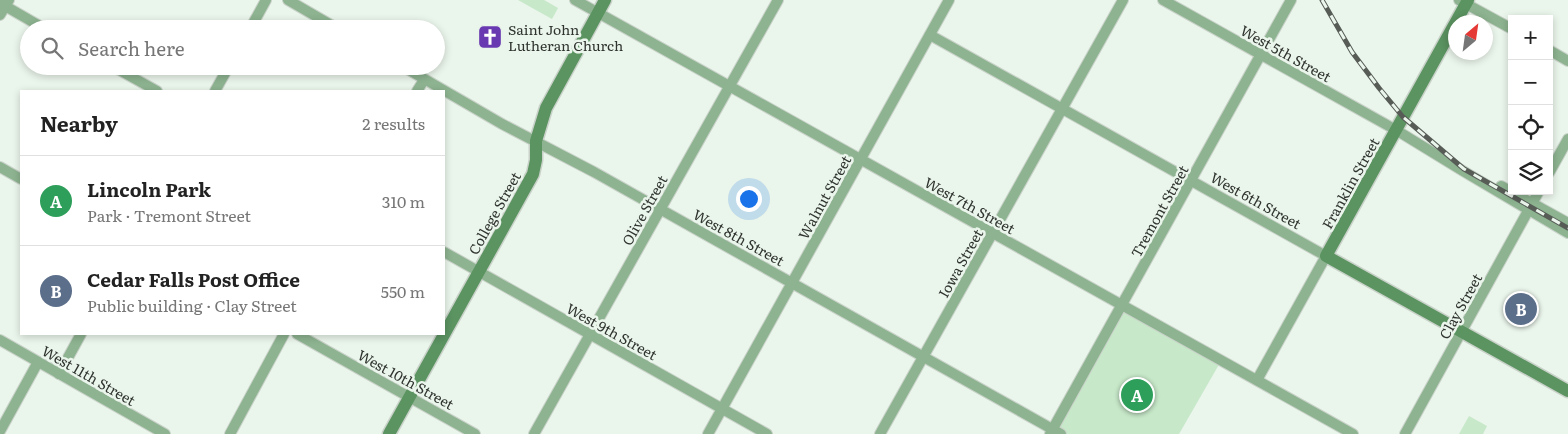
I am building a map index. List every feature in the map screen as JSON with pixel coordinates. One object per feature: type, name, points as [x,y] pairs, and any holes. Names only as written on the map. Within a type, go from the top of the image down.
[{"type":"street","points":[[255,20],[266,0]]},
{"type":"street","points":[[288,0],[322,20]]},
{"type":"street","name":"West 7th Street","points":[[575,0],[1353,434]]},
{"type":"street","name":"College Street","points":[[445,334],[533,174],[536,160],[536,141],[546,108],[605,0]]},
{"type":"street","name":"Olive Street","points":[[534,434],[778,0]]},
{"type":"street","name":"Walnut Street","points":[[708,434],[949,0]]},
{"type":"street","name":"Iowa Street","points":[[880,434],[1123,0]]},
{"type":"street","name":"West 5th Street","points":[[1163,0],[1396,130],[1530,207],[1568,232]]},
{"type":"street","name":"Tremont Street","points":[[1055,433],[1122,305],[1291,0]]},
{"type":"street","points":[[1464,1],[1508,27]]},
{"type":"street","name":"Franklin Street","points":[[1256,380],[1396,130],[1464,1]]},
{"type":"street","points":[[3,6],[29,20]]},
{"type":"street","name":"West 6th Street","points":[[930,35],[1568,391]]},
{"type":"street","points":[[1553,52],[1568,60]]},
{"type":"street","points":[[128,75],[155,90]]},
{"type":"street","points":[[216,90],[224,75]]},
{"type":"street","name":"West 8th Street","points":[[416,75],[442,90]]},
{"type":"street","points":[[418,90],[424,80]]},
{"type":"street","name":"West 8th Street","points":[[445,91],[660,209],[1055,433]]},
{"type":"street","points":[[1553,166],[1568,139]]},
{"type":"street","points":[[0,167],[20,178]]},
{"type":"street","name":"Clay Street","points":[[1405,434],[1537,195]]},
{"type":"street","name":"West 5th Street","points":[[1530,207],[1568,223]]},
{"type":"street","name":"West 9th Street","points":[[445,253],[767,434]]},
{"type":"street","points":[[59,374],[80,335]]},
{"type":"street","points":[[230,434],[283,335]]},
{"type":"street","name":"West 10th Street","points":[[299,335],[475,434]]},
{"type":"street","name":"College Street","points":[[389,434],[444,335]]},
{"type":"street","name":"West 11th Street","points":[[0,340],[165,434]]},
{"type":"street","points":[[0,430],[38,362]]},
{"type":"green space","points":[[518,0],[544,0],[558,8],[552,19]]},
{"type":"green space","points":[[1122,305],[1221,361],[1179,434],[1060,434],[1053,430]]},
{"type":"green space","points":[[1469,416],[1487,426],[1483,434],[1459,434]]},
{"type":"railway","points":[[1322,0],[1352,52],[1403,117],[1464,169],[1568,228]]},
{"type":"place","name":"Saint John Lutheran Church","points":[[490,37]]},
{"type":"place","name":"Cedar Falls Post Office","points":[[1521,309]]},
{"type":"place","name":"Lincoln Park","points":[[1137,395]]}]
